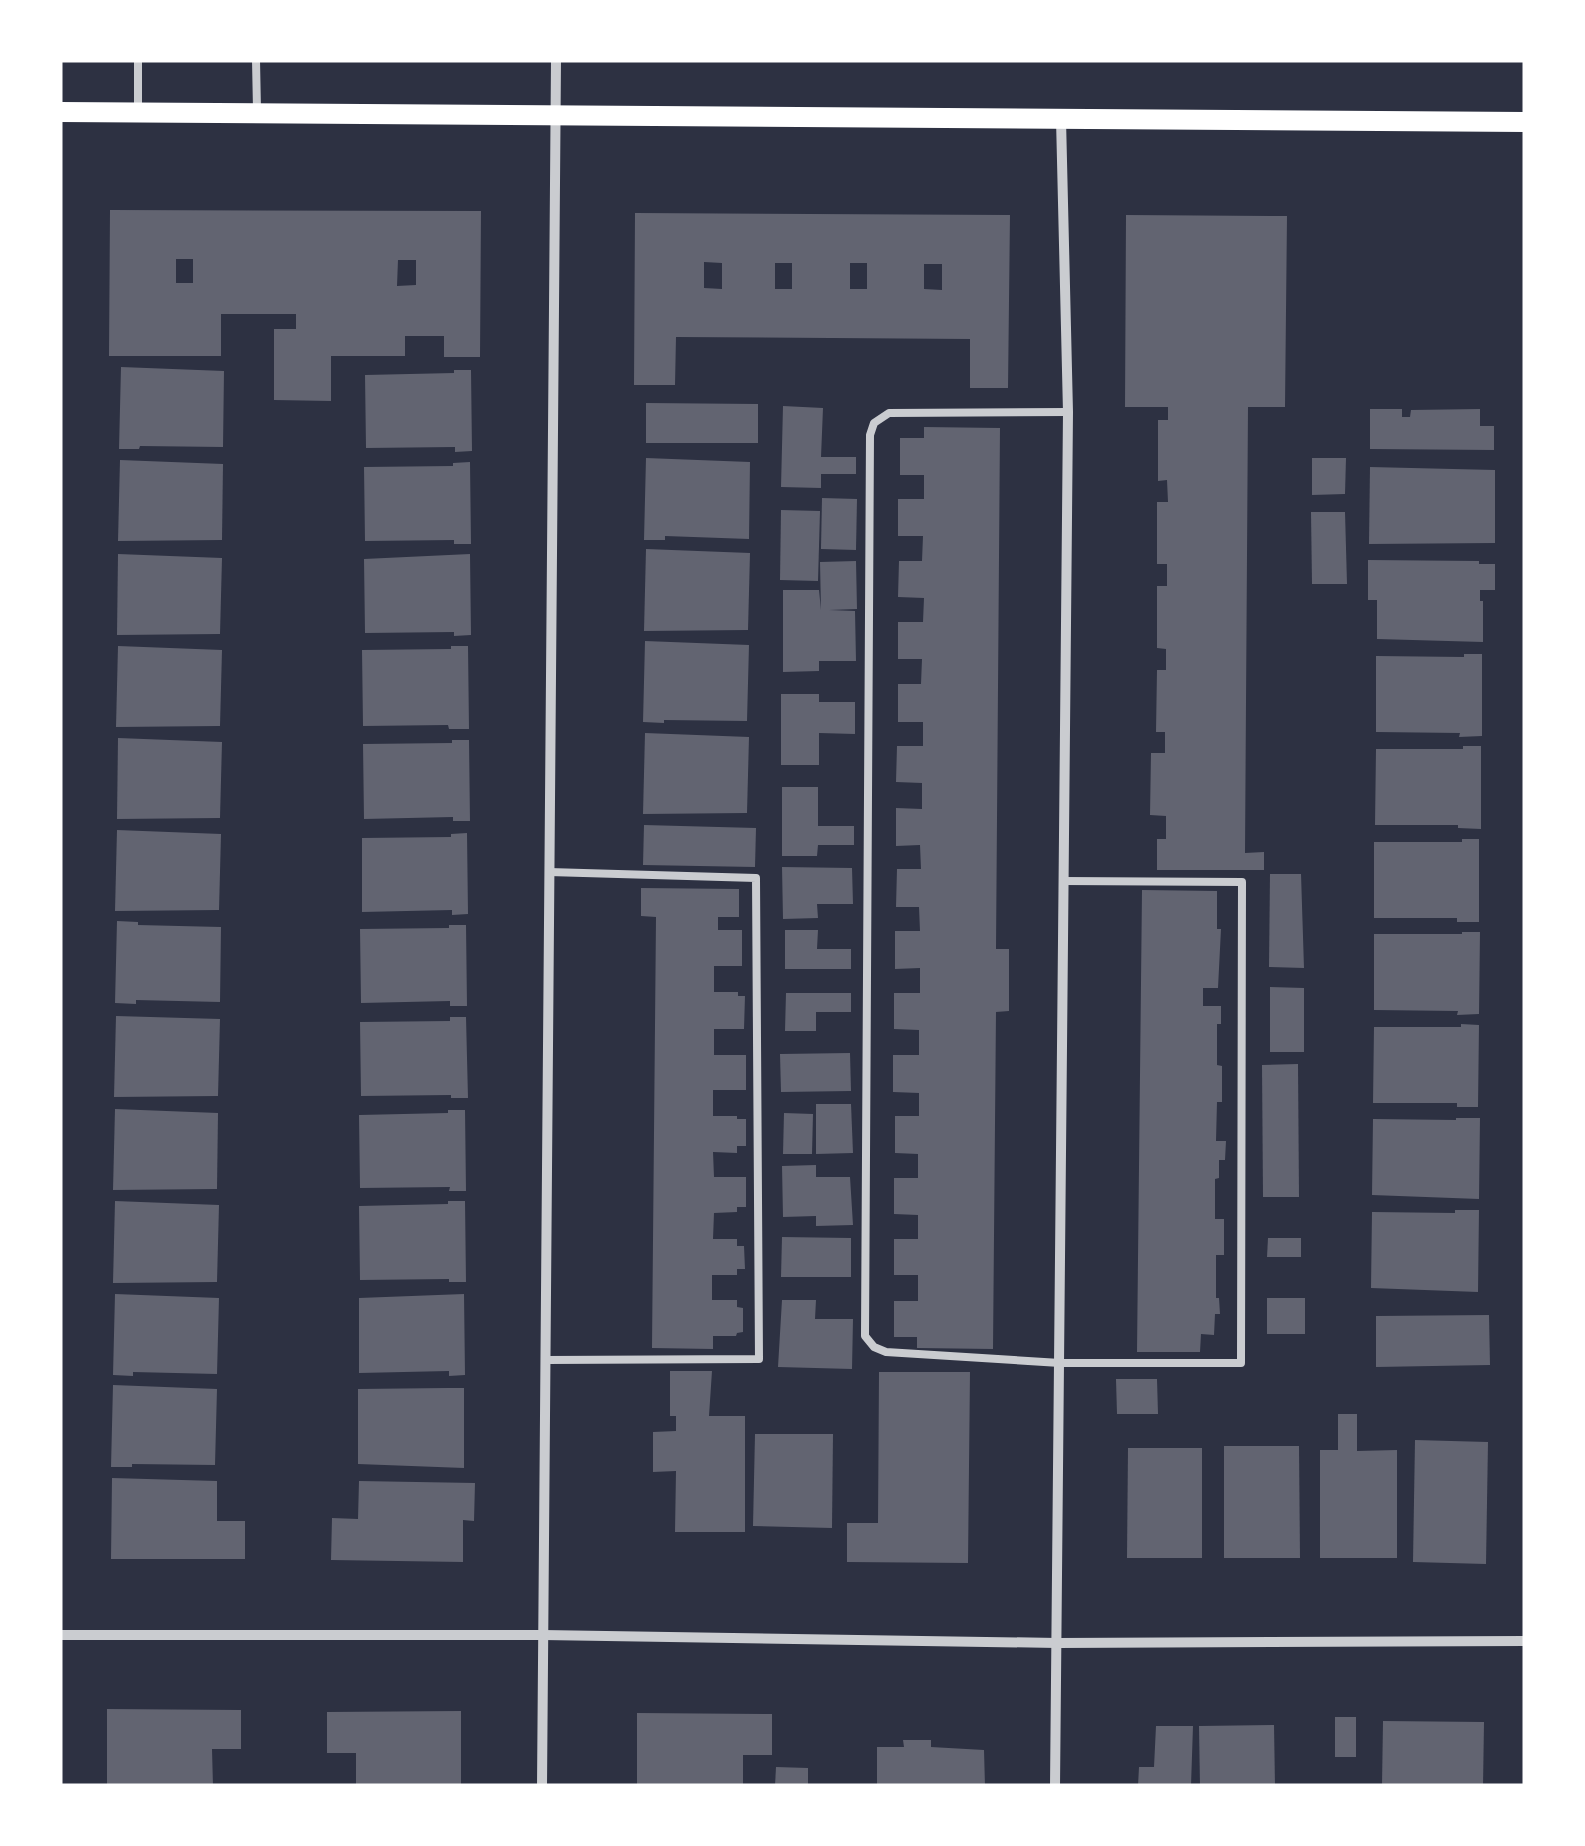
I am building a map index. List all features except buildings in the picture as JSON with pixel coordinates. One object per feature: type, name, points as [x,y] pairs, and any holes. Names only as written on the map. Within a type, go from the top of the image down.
[{"type":"main road","points":[[60,112],[1525,122]]},
{"type":"street","points":[[542,1786],[556,60]]},
{"type":"street","points":[[1056,1786],[1068,412],[1060,119]]},
{"type":"street","points":[[60,1635],[1525,1641]]},
{"type":"lane","points":[[138,60],[138,113]]},
{"type":"lane","points":[[256,60],[257,114]]},
{"type":"lane","points":[[1063,880],[1242,882],[1242,1363],[1060,1362],[886,1352],[874,1347],[865,1336],[868,447],[874,423],[889,413],[1068,412]]},
{"type":"lane","points":[[546,1360],[759,1359],[756,878],[549,872]]}]
